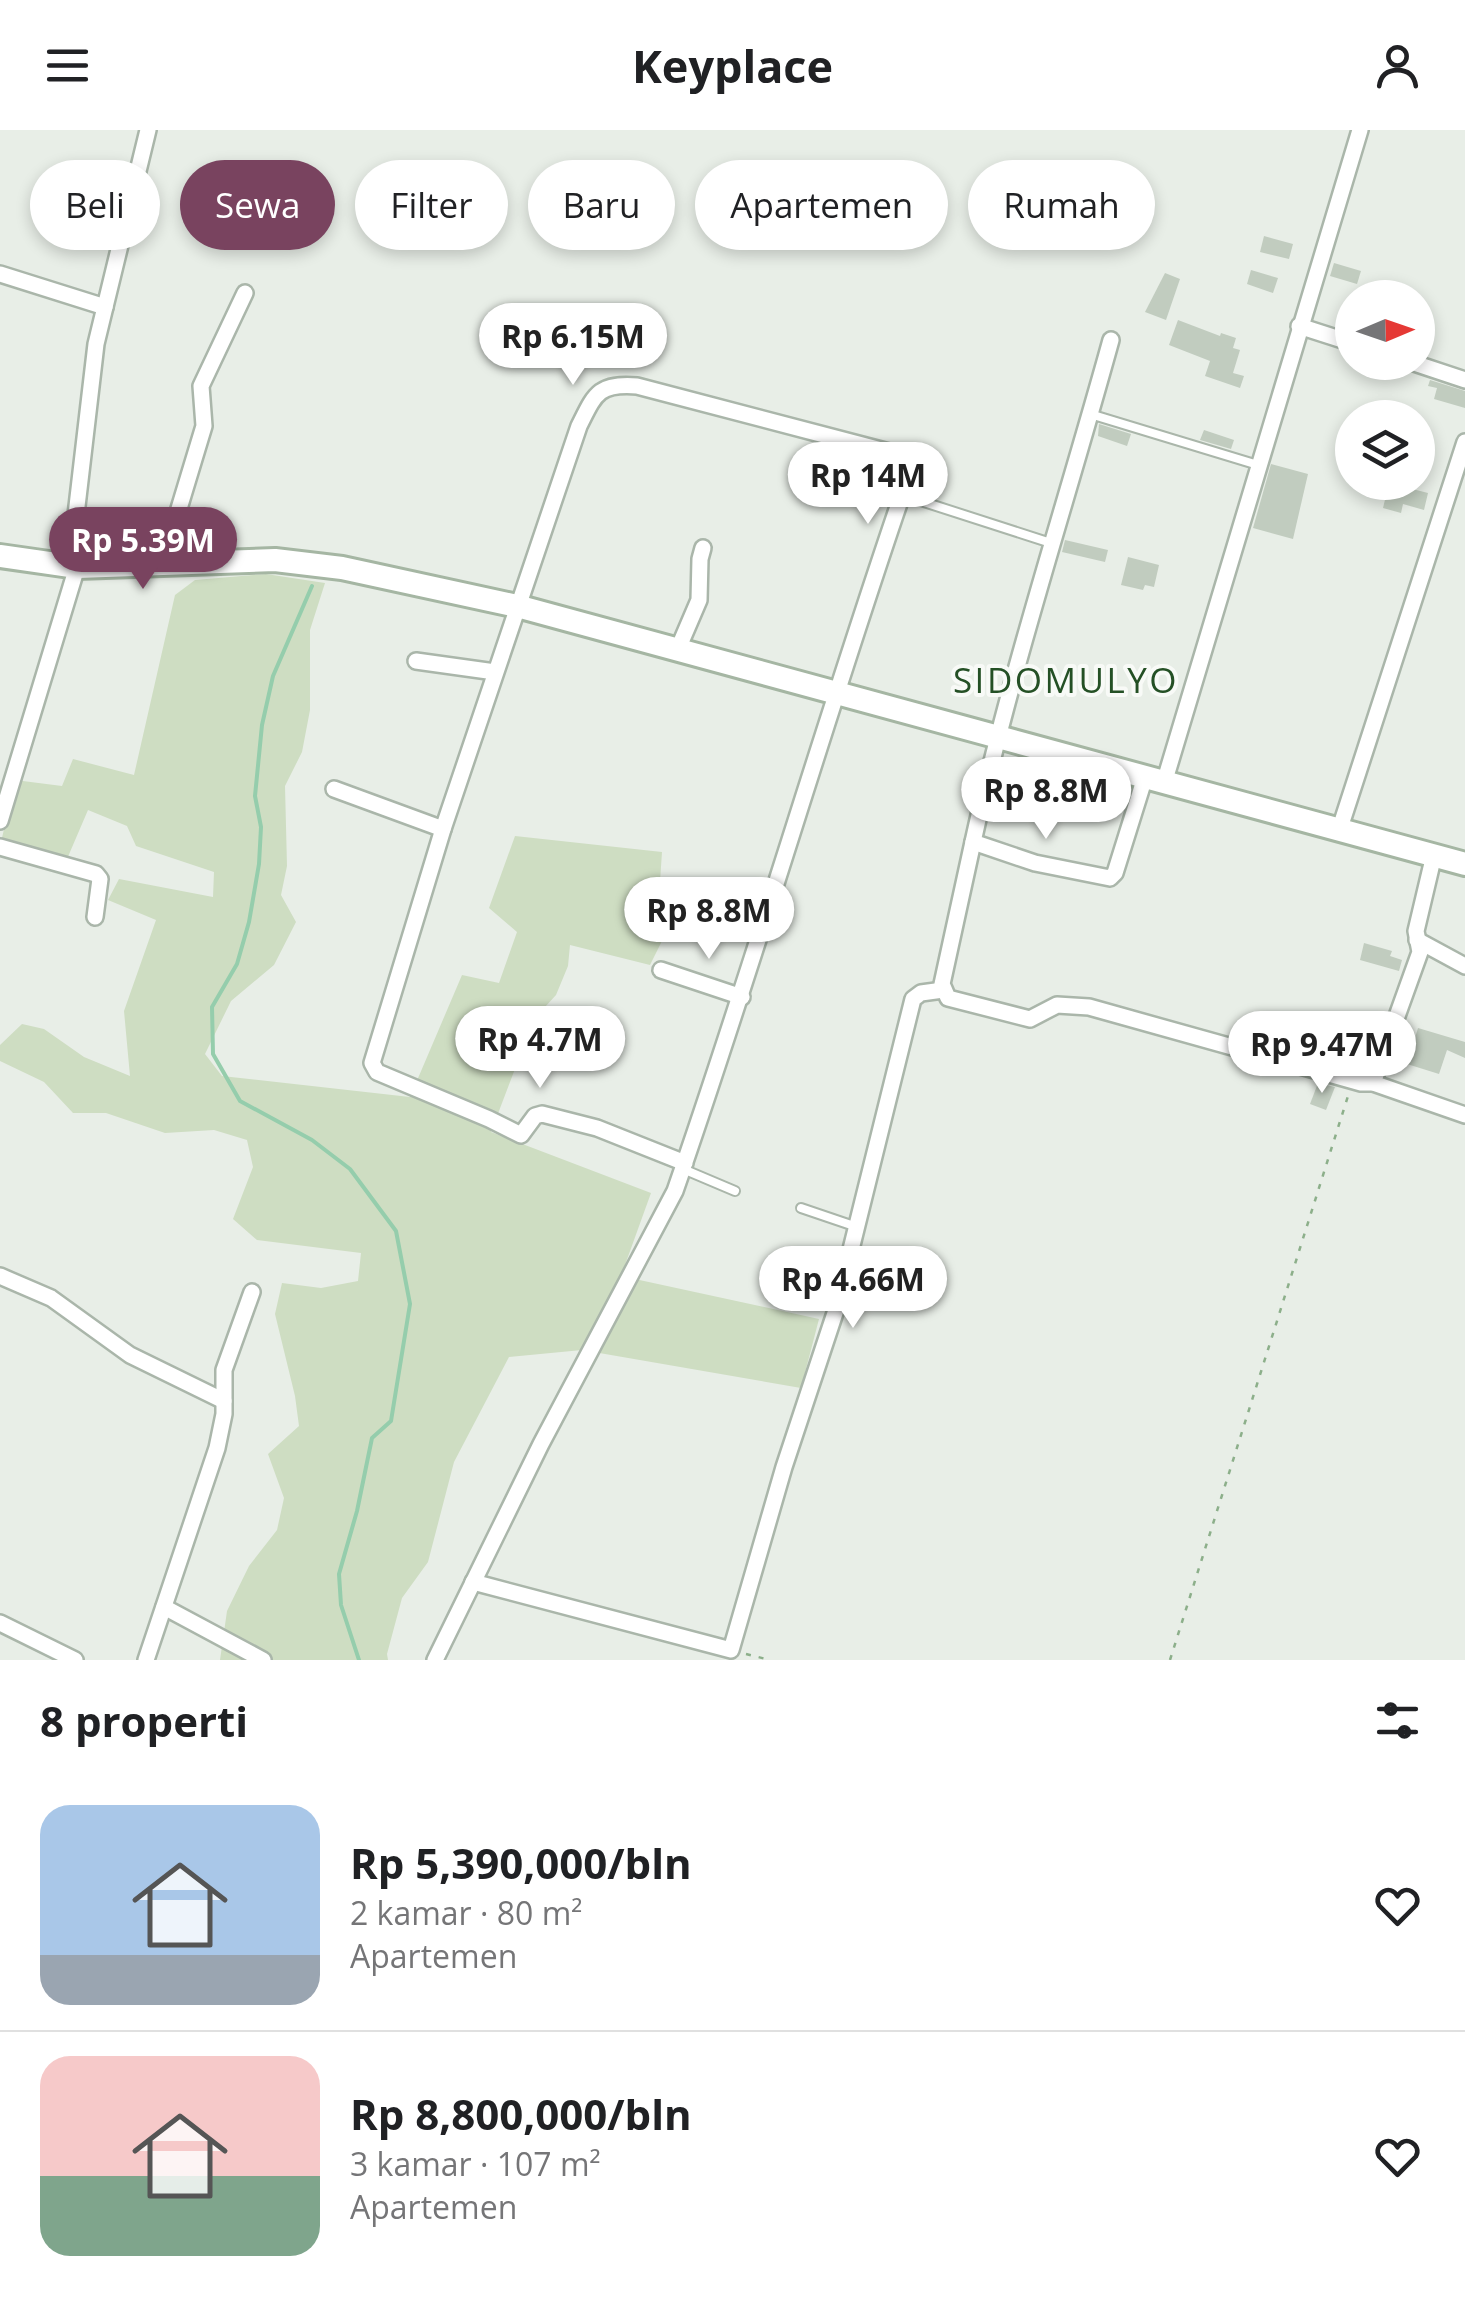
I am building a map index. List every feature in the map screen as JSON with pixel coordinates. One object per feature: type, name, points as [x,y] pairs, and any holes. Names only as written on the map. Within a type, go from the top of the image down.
[{"type":"main road","points":[[0,556],[74,566],[275,560],[342,568],[517,606],[1465,864]]},
{"type":"street","points":[[0,821],[7,774],[74,566],[96,344],[148,130]]},
{"type":"street","points":[[973,842],[1035,862],[1110,878],[1116,874],[1155,780],[1258,465],[1360,130]]},
{"type":"street","points":[[0,274],[105,307]]},
{"type":"street","points":[[162,565],[204,426],[201,386],[245,293]]},
{"type":"street","points":[[1299,326],[1335,338]]},
{"type":"street","points":[[942,990],[997,735],[1111,340]]},
{"type":"street","points":[[1435,370],[1465,380]]},
{"type":"street","points":[[436,1660],[540,1444],[661,1221],[684,1166],[742,997],[834,694],[902,495],[906,466],[888,452],[637,386],[605,388],[595,396],[579,426],[517,606],[373,1053],[373,1068],[489,1118],[514,1134],[520,1135],[534,1116],[542,1114],[597,1128],[684,1166]]},
{"type":"street","points":[[1339,831],[1465,442]]},
{"type":"street","points":[[678,649],[698,600],[703,548]]},
{"type":"street","points":[[416,661],[495,672]]},
{"type":"street","points":[[334,789],[443,829]]},
{"type":"street","points":[[0,846],[96,874],[100,882],[95,917]]},
{"type":"street","points":[[1373,1083],[1418,958],[1416,931],[1434,855]]},
{"type":"street","points":[[1417,940],[1465,966]]},
{"type":"street","points":[[661,970],[742,997]]},
{"type":"street","points":[[473,1582],[731,1650],[784,1467],[836,1310],[913,998],[920,993],[942,990],[952,999],[1024,1018],[1035,1017],[1057,1005],[1089,1008],[1373,1083],[1465,1115]]},
{"type":"street","points":[[0,1276],[51,1298],[130,1354],[224,1401]]},
{"type":"street","points":[[146,1660],[216,1448],[224,1401],[224,1370],[252,1292]]},
{"type":"street","points":[[164,1607],[264,1660]]},
{"type":"street","points":[[0,1623],[76,1660]]},
{"type":"lane","points":[[1090,414],[1258,465]]},
{"type":"lane","points":[[902,495],[1054,544]]},
{"type":"lane","points":[[684,1166],[736,1192]]},
{"type":"lane","points":[[801,1208],[857,1227]]},
{"type":"path","points":[[1170,1660],[1352,1080]]},
{"type":"path","points":[[731,1650],[770,1660]]},
{"type":"green space","points":[[266,574],[325,583],[310,630],[310,710],[302,752],[285,786],[287,866],[281,895],[296,922],[274,965],[231,1001],[205,1054],[222,1076],[410,1097],[462,975],[499,983],[517,932],[489,908],[515,836],[662,852],[658,911],[670,925],[650,965],[570,945],[568,966],[556,995],[534,1019],[491,1132],[651,1193],[621,1276],[819,1319],[801,1388],[582,1350],[509,1357],[454,1462],[428,1562],[402,1598],[388,1660],[220,1660],[227,1611],[249,1566],[277,1530],[284,1498],[268,1454],[299,1426],[275,1314],[282,1283],[321,1288],[358,1281],[361,1253],[257,1240],[233,1219],[253,1167],[247,1140],[214,1130],[165,1133],[106,1113],[73,1113],[44,1082],[0,1061],[0,1045],[22,1024],[44,1029],[84,1057],[130,1076],[124,1011],[156,920],[108,900],[119,879],[213,897],[214,872],[136,846],[127,826],[88,810],[67,859],[2,838],[15,780],[62,786],[73,759],[134,775],[175,595],[195,580]]},
{"type":"building","points":[[1264,236],[1293,244],[1289,259],[1260,252]]},
{"type":"building","points":[[1334,263],[1361,271],[1358,280],[1330,276]]},
{"type":"building","points":[[1251,270],[1278,278],[1273,293],[1247,284]]},
{"type":"building","points":[[1165,273],[1180,279],[1166,320],[1145,312]]},
{"type":"building","points":[[1178,320],[1236,338],[1233,348],[1240,350],[1233,373],[1244,376],[1240,388],[1205,376],[1210,361],[1169,345]]},
{"type":"building","points":[[1430,380],[1465,391],[1465,408],[1434,399],[1437,388],[1428,386]]},
{"type":"building","points":[[1099,424],[1131,434],[1127,446],[1098,436]]},
{"type":"building","points":[[1204,430],[1234,440],[1231,449],[1200,440]]},
{"type":"building","points":[[1271,464],[1308,474],[1293,539],[1253,528]]},
{"type":"building","points":[[1385,500],[1426,500],[1424,510],[1403,504],[1401,513],[1383,508]]},
{"type":"building","points":[[1065,540],[1108,550],[1105,562],[1062,552]]},
{"type":"building","points":[[1128,557],[1159,565],[1154,587],[1145,585],[1143,590],[1121,585]]},
{"type":"building","points":[[1364,943],[1392,951],[1390,956],[1402,960],[1399,971],[1360,960]]},
{"type":"building","points":[[1418,1028],[1465,1042],[1465,1058],[1447,1050],[1439,1074],[1407,1064]]},
{"type":"building","points":[[1318,1083],[1335,1087],[1326,1110],[1310,1104]]},
{"type":"waterway","points":[[312,586],[273,676],[262,725],[255,796],[261,827],[259,864],[237,964],[212,1007],[213,1054],[240,1101],[312,1140],[350,1169],[396,1231],[410,1304],[391,1421],[372,1438],[339,1574],[341,1605],[359,1660]]},
{"type":"district","name":"SIDOMULYO","points":[[1066,679]]}]
